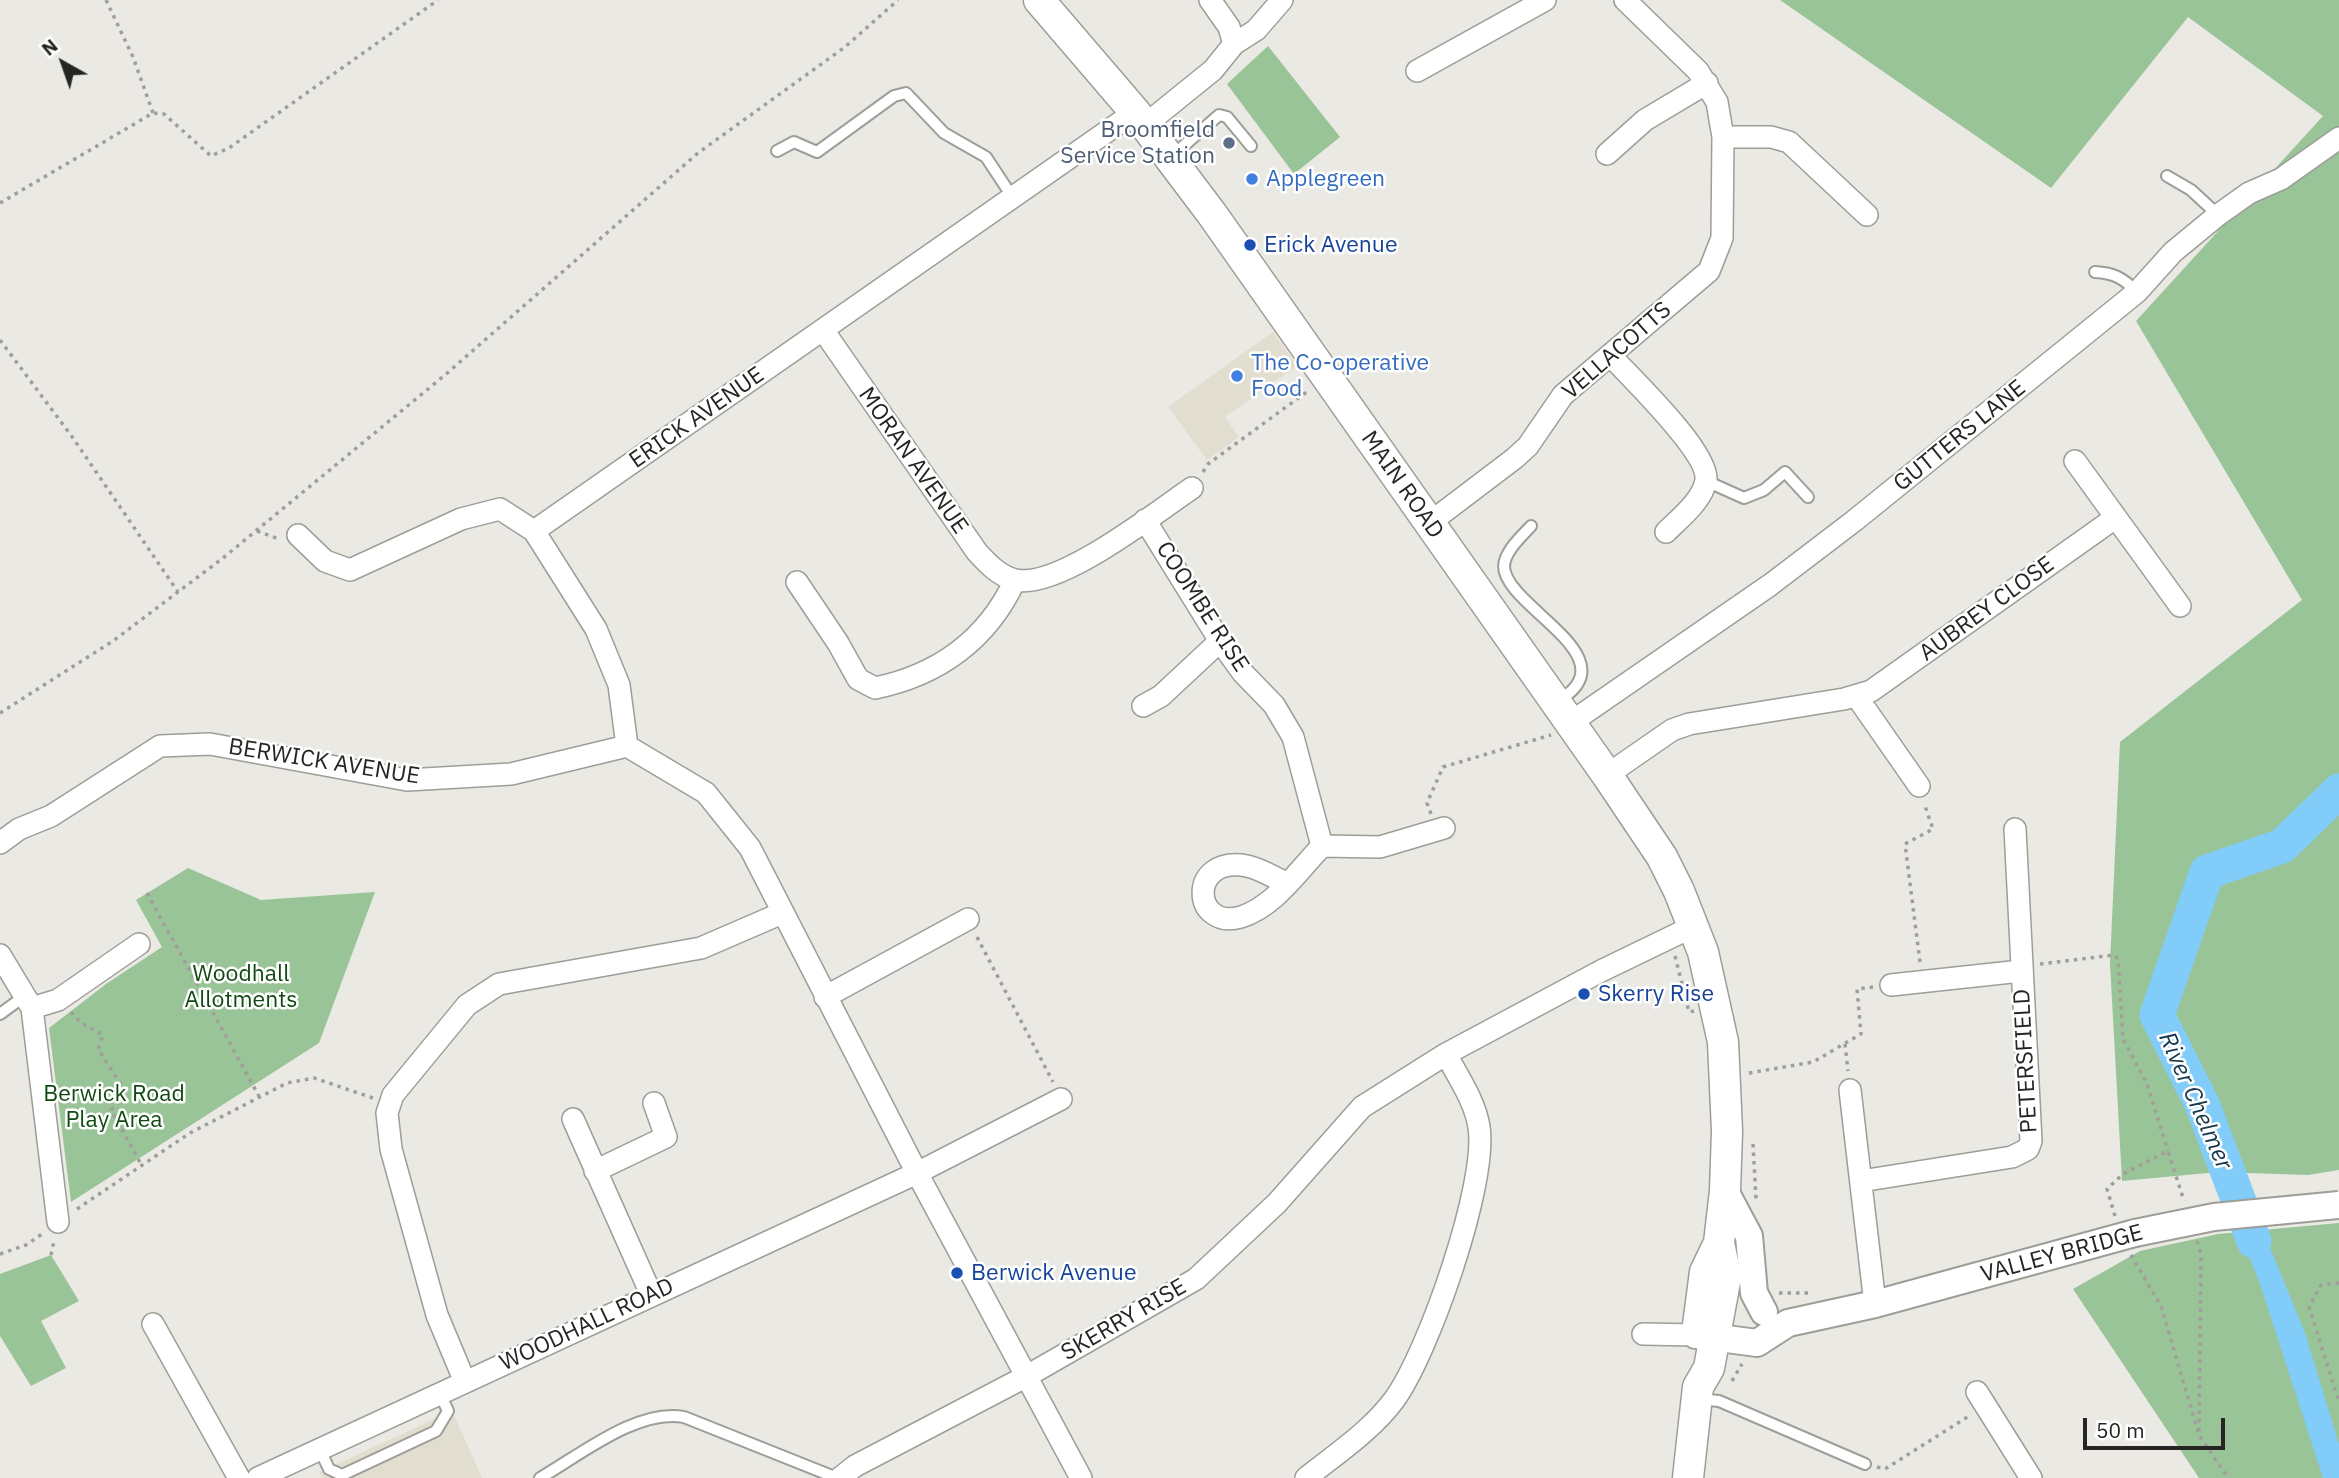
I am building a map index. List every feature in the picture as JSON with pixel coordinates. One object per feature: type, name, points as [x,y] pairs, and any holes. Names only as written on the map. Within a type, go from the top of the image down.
[{"type":"main road","name":"MAIN ROAD","points":[[1039,0],[1140,118],[1327,377],[1662,857],[1694,926],[1714,994],[1723,1042],[1727,1131],[1725,1191],[1719,1243],[1726,1276],[1710,1330],[1709,1368],[1697,1393],[1688,1478]]},
{"type":"street","points":[[1210,0],[1229,27],[1234,44]]},
{"type":"street","name":"ERICK AVENUE","points":[[534,531],[1013,198],[1213,70],[1234,44],[1255,30],[1282,0]]},
{"type":"street","points":[[1418,71],[1545,0]]},
{"type":"street","name":"VELLACOTTS","points":[[1429,524],[1515,458],[1528,446],[1563,395],[1709,271],[1722,238],[1723,137],[1717,102],[1707,83],[1625,0]]},
{"type":"street","points":[[1607,154],[1645,120],[1707,83]]},
{"type":"street","points":[[1723,137],[1770,137],[1789,142],[1867,215]]},
{"type":"street","name":"GUTTERS LANE","points":[[1563,713],[1759,593],[1854,521],[2137,292],[2172,252],[2218,215],[2249,193],[2281,179],[2339,138]]},
{"type":"street","name":"MORAN AVENUE","points":[[823,330],[977,552],[1002,575],[1015,580]]},
{"type":"street","points":[[1610,355],[1695,450],[1705,471],[1706,481],[1696,500],[1667,532]]},
{"type":"street","points":[[2075,461],[2180,606]]},
{"type":"street","points":[[797,582],[858,679],[875,688],[919,675],[969,645],[996,616],[1015,580],[1031,581],[1070,568],[1192,488]]},
{"type":"street","points":[[298,535],[325,561],[350,570],[461,519],[500,509],[534,531],[596,629],[619,685],[627,746],[706,793],[750,848],[917,1173],[1081,1478]]},
{"type":"street","name":"AUBREY CLOSE","points":[[1607,775],[1672,730],[1689,724],[1857,697],[1883,684],[2115,518]]},
{"type":"street","name":"COOMBE RISE","points":[[1145,520],[1220,641],[1285,722],[1293,737],[1322,846]]},
{"type":"street","points":[[1143,706],[1161,696],[1220,641]]},
{"type":"street","points":[[1857,697],[1919,786]]},
{"type":"street","name":"BERWICK AVENUE","points":[[0,843],[19,829],[51,816],[160,746],[210,744],[407,780],[511,774],[627,746]]},
{"type":"street","points":[[1286,883],[1322,846],[1380,847],[1441,829]]},
{"type":"street","name":"PETERSFIELD","points":[[1861,1181],[2012,1157],[2028,1149],[2033,1133],[2024,1043],[2015,829]]},
{"type":"street","points":[[465,1382],[437,1315],[387,1130],[388,1104],[404,1079],[467,1005],[499,984],[701,948],[782,912]]},
{"type":"street","points":[[825,997],[968,919]]},
{"type":"street","name":"SKERRY RISE","points":[[839,1478],[855,1466],[1027,1376],[1196,1279],[1277,1203],[1363,1107],[1446,1054],[1601,971],[1694,926]]},
{"type":"street","points":[[29,1001],[58,1000],[139,944]]},
{"type":"street","points":[[0,955],[29,1001],[58,1222]]},
{"type":"street","name":"PETERSFIELD","points":[[1891,985],[2021,971]]},
{"type":"street","points":[[1306,1478],[1378,1418],[1394,1399],[1418,1357],[1450,1270],[1468,1210],[1480,1144],[1473,1106],[1446,1054]]},
{"type":"street","points":[[1850,1090],[1875,1304]]},
{"type":"street","name":"WOODHALL ROAD","points":[[258,1478],[326,1466],[440,1394],[917,1173],[1061,1099]]},
{"type":"street","points":[[595,1171],[666,1137],[653,1103]]},
{"type":"street","points":[[573,1119],[651,1294]]},
{"type":"street","points":[[1725,1191],[1749,1236],[1754,1293],[1764,1312]]},
{"type":"street","name":"VALLEY BRIDGE","points":[[1710,1330],[1757,1343],[1788,1323],[1875,1304],[2128,1235],[2214,1217],[2339,1205]]},
{"type":"street","points":[[1643,1334],[1710,1330],[1728,1312],[1764,1312],[1788,1323]]},
{"type":"street","points":[[153,1324],[239,1478]]},
{"type":"street","points":[[1981,1398],[2031,1478]]},
{"type":"lane","points":[[778,151],[794,142],[817,152],[894,96],[906,93],[944,133],[986,157],[1013,198]]},
{"type":"lane","points":[[1170,158],[1219,115],[1227,117],[1251,146]]},
{"type":"lane","points":[[2167,176],[2191,190],[2218,215]]},
{"type":"lane","points":[[2095,272],[2112,273],[2124,279],[2137,292]]},
{"type":"lane","points":[[1706,481],[1744,498],[1764,490],[1785,472],[1808,497]]},
{"type":"lane","points":[[1531,526],[1510,551],[1504,565],[1507,579],[1556,628],[1577,657],[1581,674],[1563,713]]},
{"type":"lane","points":[[0,1014],[29,1001]]},
{"type":"lane","points":[[1697,1393],[1865,1464]]},
{"type":"lane","points":[[326,1466],[342,1475],[436,1432],[448,1411],[440,1394]]},
{"type":"lane","points":[[540,1478],[630,1426],[668,1414],[684,1417],[839,1478]]},
{"type":"path","points":[[106,0],[133,57],[153,113]]},
{"type":"path","points":[[0,203],[153,113],[164,114],[211,156],[229,148],[438,0]]},
{"type":"path","points":[[0,713],[113,641],[223,558],[445,375],[698,153],[845,47],[898,0]]},
{"type":"path","points":[[0,340],[73,438],[178,592]]},
{"type":"path","points":[[1192,488],[1208,464],[1327,377]]},
{"type":"path","points":[[1441,829],[1427,803],[1443,767],[1546,738],[1563,713]]},
{"type":"path","points":[[1919,786],[1933,829],[1905,844],[1922,982]]},
{"type":"path","points":[[147,893],[260,1098]]},
{"type":"path","points":[[968,919],[1061,1099]]},
{"type":"path","points":[[2021,971],[2034,965],[2114,954],[2118,959],[2123,1039],[2147,1084],[2185,1204]]},
{"type":"path","points":[[1749,1073],[1813,1062],[1861,1034],[1857,989],[1891,985]]},
{"type":"path","points":[[58,1000],[80,1022],[103,1035],[98,1049],[127,1094],[111,1111],[142,1166]]},
{"type":"path","points":[[1844,1044],[1850,1090]]},
{"type":"path","points":[[0,1254],[26,1245],[190,1133],[287,1083],[314,1078],[388,1104]]},
{"type":"path","points":[[2168,1151],[2123,1174],[2107,1189],[2161,1306],[2199,1434],[2228,1478]]},
{"type":"path","points":[[2193,1229],[2201,1254],[2199,1434]]},
{"type":"path","points":[[2339,1283],[2321,1285],[2309,1307],[2339,1402]]},
{"type":"path","points":[[1865,1464],[1885,1469],[1981,1398]]},
{"type":"shaded area","points":[[1273,332],[1297,366],[1225,417],[1239,437],[1207,460],[1168,407]]},
{"type":"shaded area","points":[[452,1411],[482,1478],[322,1478],[319,1472]]},
{"type":"green space","points":[[1780,0],[2339,0],[2339,1170],[2308,1175],[2218,1172],[2122,1181],[2110,964],[2120,742],[2302,600],[2136,321],[2323,116],[2188,17],[2051,188]]},
{"type":"green space","points":[[1268,46],[1340,137],[1294,174],[1227,84]]},
{"type":"green space","name":"Woodhall Allotments","points":[[188,868],[261,900],[375,892],[319,1043],[71,1202],[49,1028],[106,984],[162,947],[136,900]]},
{"type":"green space","points":[[2339,1223],[2339,1478],[2199,1478],[2073,1289],[2140,1251],[2218,1234]]},
{"type":"green space","points":[[51,1255],[79,1301],[41,1321],[66,1368],[31,1386],[0,1336],[0,1274]]},
{"type":"water","points":[[2248,1194],[2305,1333],[2339,1444],[2339,1478],[2323,1478],[2260,1284],[2225,1197]]},
{"type":"waterway","name":"River Chelmer","points":[[2254,1241],[2202,1104],[2157,1015],[2207,872],[2282,846],[2339,791]]},
{"type":"place","name":"Broomfield Service Station","points":[[1229,143]]},
{"type":"place","name":"Applegreen","points":[[1252,179]]},
{"type":"place","name":"Erick Avenue","points":[[1250,245]]},
{"type":"place","name":"The Co-operative Food","points":[[1237,376]]},
{"type":"place","name":"Skerry Rise","points":[[1584,994]]},
{"type":"place","name":"Berwick Avenue","points":[[957,1273]]},
{"type":"park label","name":"Berwick Road Play Area","points":[[114,1107]]}]
